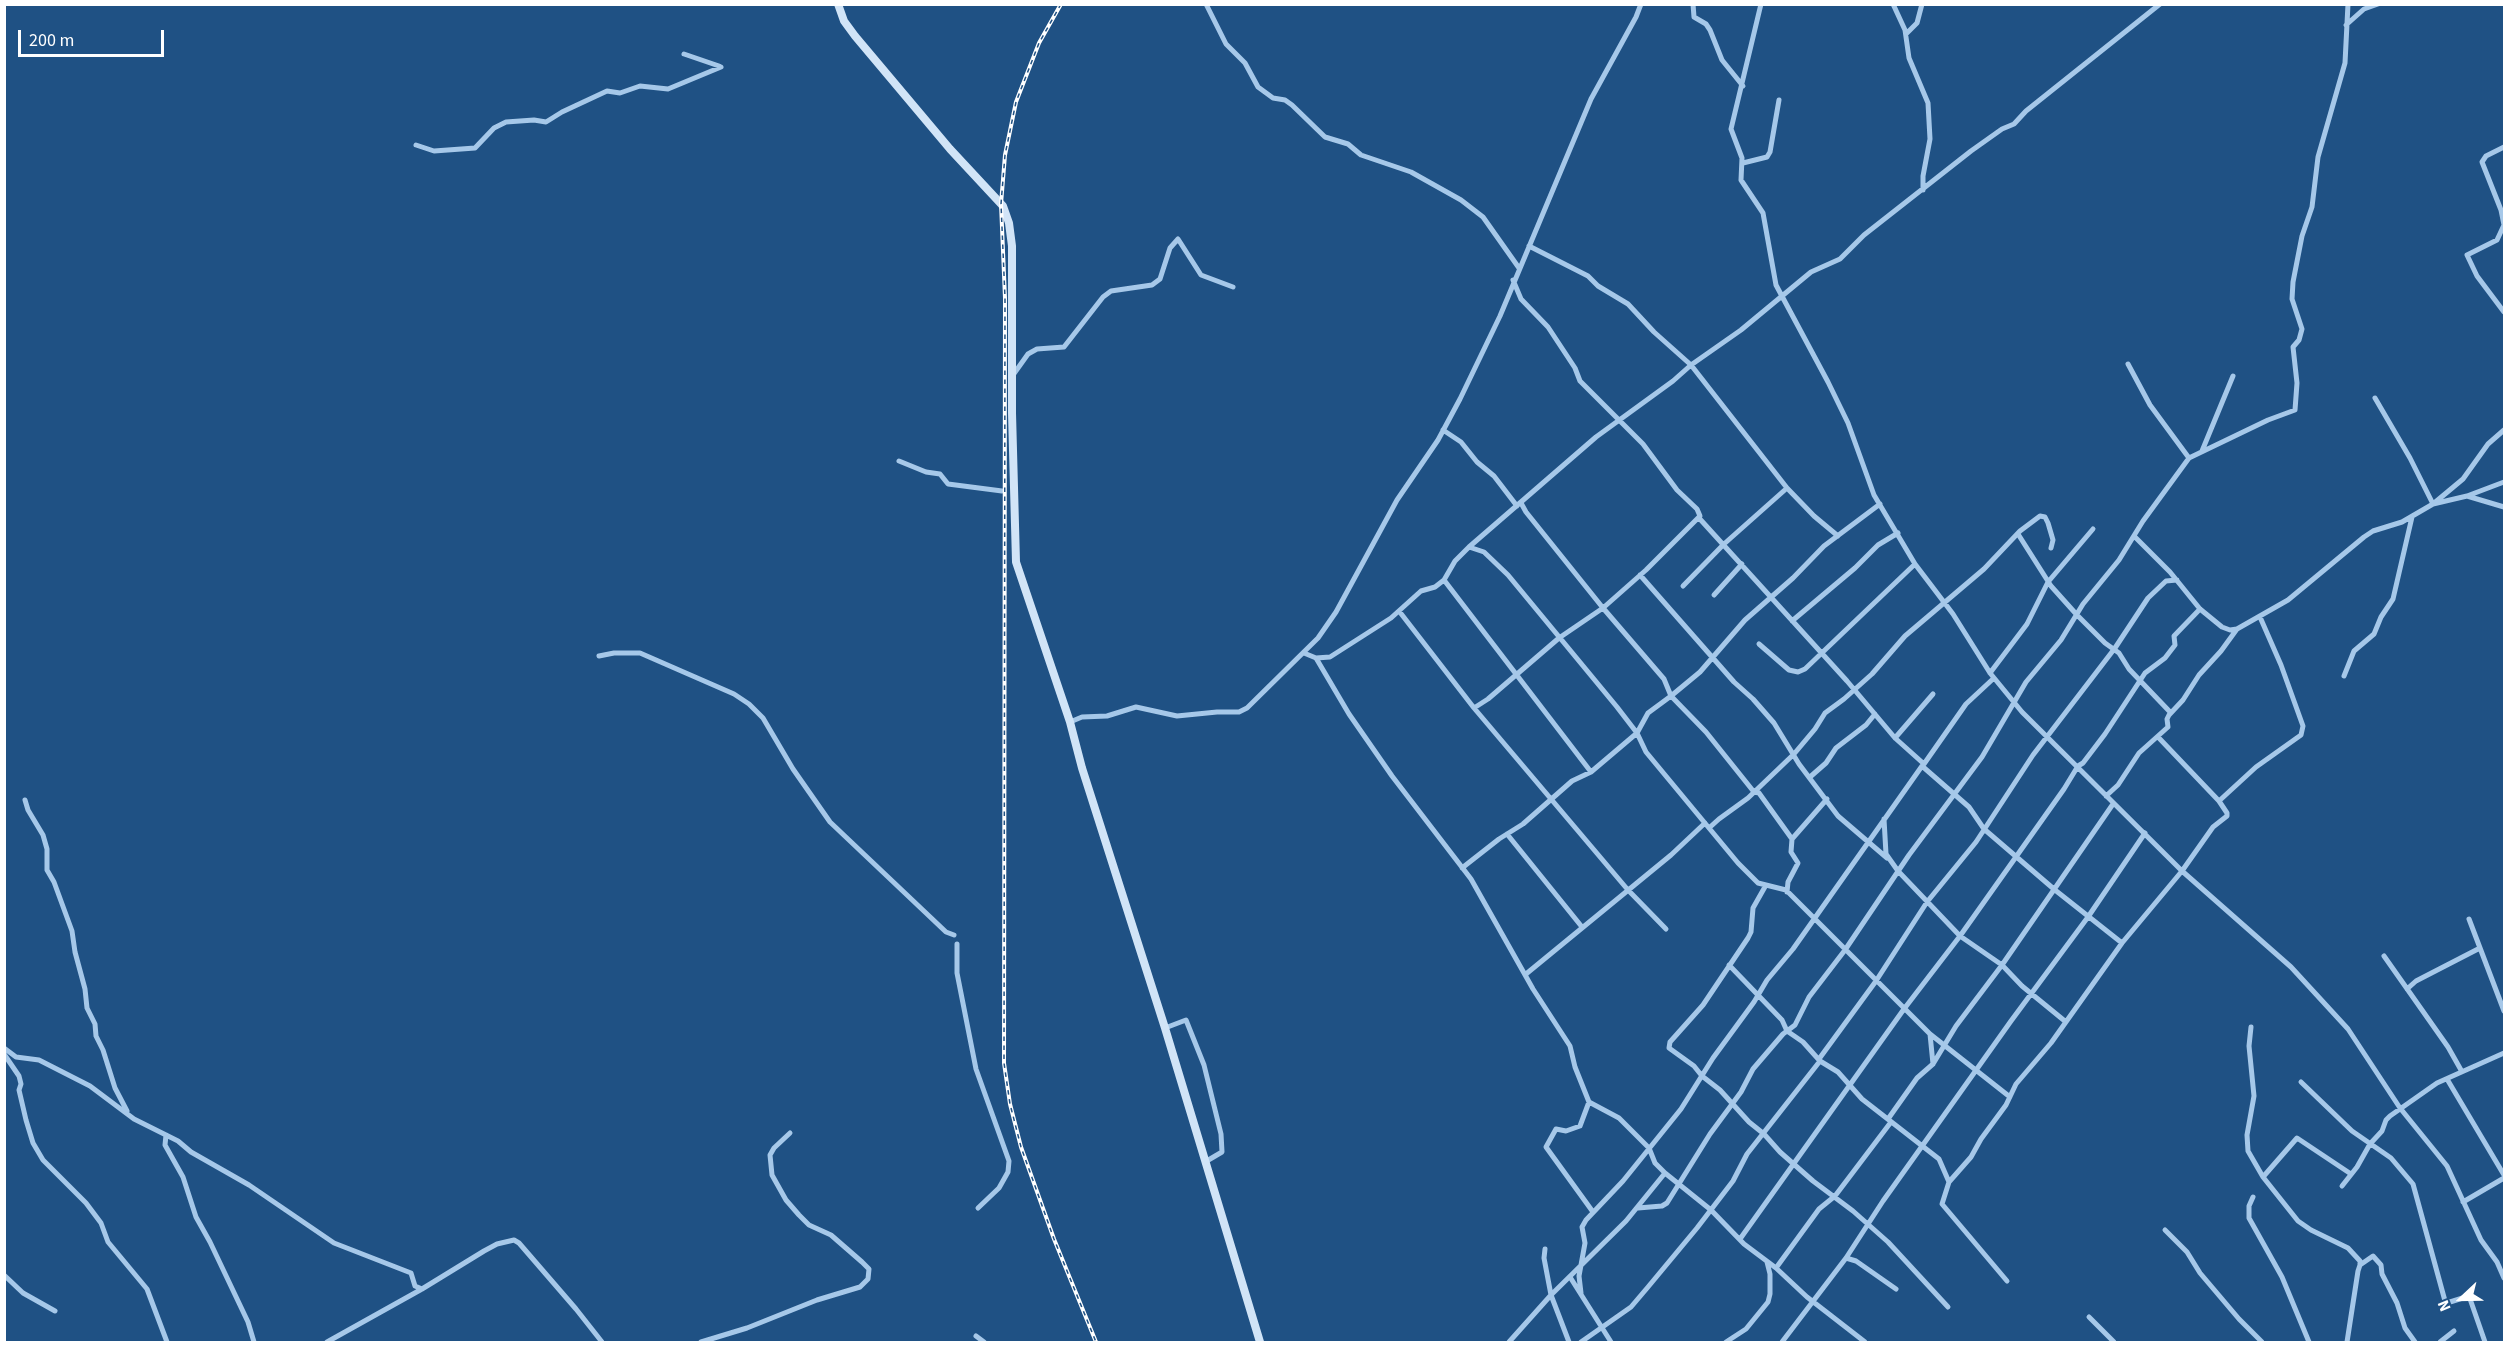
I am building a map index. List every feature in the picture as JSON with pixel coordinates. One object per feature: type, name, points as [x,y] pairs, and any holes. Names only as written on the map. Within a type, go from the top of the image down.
[{"type":"street","points":[[838,4],[844,21],[855,36],[950,149],[1003,206],[1009,223],[1012,246],[1016,562],[1070,722],[1082,768],[1165,1028],[1260,1342]]},
{"type":"street","points":[[1206,4],[1226,44],[1245,63],[1258,87],[1273,98],[1285,100],[1292,105],[1325,137],[1348,144],[1361,155],[1418,175],[1461,200],[1483,217],[1519,268]]},
{"type":"street","points":[[1070,722],[1083,717],[1107,716],[1136,707],[1177,716],[1239,712],[1247,708],[1304,653],[1336,612],[1392,507],[1443,430],[1500,316],[1591,99],[1641,4]]},
{"type":"street","points":[[1693,4],[1694,17],[1706,24],[1722,60],[1743,86]]},
{"type":"street","points":[[1761,4],[1743,70],[1743,86],[1731,129],[1743,163],[1740,180],[1763,213],[1773,275],[1781,298],[1848,423],[1869,482],[1880,504],[1915,564],[1942,603],[1953,614],[1992,676],[2014,702],[2113,804],[2182,871],[2291,967],[2341,1021],[2400,1108],[2447,1166],[2481,1240],[2505,1278]]},
{"type":"street","points":[[1893,4],[1906,34],[1909,58],[1928,103],[1929,139],[1923,190]]},
{"type":"street","points":[[1906,34],[1917,23],[1922,4]]},
{"type":"street","points":[[1304,653],[1316,658],[1330,657],[1399,611],[1421,591],[1444,580],[1455,561],[1469,547],[1619,419],[1741,330],[1811,272],[1840,259],[1864,235],[1971,151],[2002,129],[2014,124],[2026,111],[2160,4]]},
{"type":"street","points":[[1638,1208],[1662,1206],[1680,1185],[1754,1069],[1787,1031],[1796,1026],[1809,997],[1982,757],[2014,702],[2083,604],[2119,560],[2190,458],[2268,420],[2295,410],[2297,383],[2293,347],[2299,340],[2302,329],[2292,299],[2293,282],[2302,236],[2312,207],[2319,149],[2345,63],[2348,4]]},
{"type":"street","points":[[2346,25],[2364,9],[2378,4]]},
{"type":"street","points":[[416,145],[434,151],[475,148],[494,128],[506,122],[534,120],[546,122],[562,112],[607,92],[620,93],[640,86],[668,89],[721,67],[684,54]]},
{"type":"street","points":[[1743,163],[1767,157],[1770,152],[1779,100]]},
{"type":"street","points":[[2505,147],[2486,156],[2482,162],[2501,210],[2504,225],[2497,240],[2467,255],[2476,275],[2505,312]]},
{"type":"street","points":[[1012,376],[1028,354],[1037,349],[1064,347],[1103,297],[1111,291],[1152,285],[1160,279],[1170,248],[1178,239],[1201,275],[1233,287]]},
{"type":"street","points":[[1529,246],[1588,276],[1598,286],[1628,304],[1654,332],[1691,365],[1787,488],[1838,536]]},
{"type":"street","points":[[1514,280],[1521,299],[1548,327],[1580,381],[1643,444],[1683,498],[1697,509],[1700,518],[1895,738],[1955,793],[1984,829],[2055,890],[2122,943]]},
{"type":"street","points":[[2128,364],[2140,390],[2190,458]]},
{"type":"street","points":[[2202,451],[2233,376]]},
{"type":"street","points":[[2375,398],[2410,458],[2433,504]]},
{"type":"street","points":[[1443,430],[1461,442],[1477,462],[1494,476],[1526,512],[1664,679],[1671,696],[1706,732],[1754,792],[1759,793],[1792,839]]},
{"type":"street","points":[[2106,796],[2118,785],[2139,753],[2168,727],[2167,719],[2171,713],[2237,629],[2288,600],[2364,537],[2412,517],[2433,504],[2463,479],[2488,444],[2505,430]]},
{"type":"street","points":[[899,461],[926,472],[940,474],[948,483],[1002,491]]},
{"type":"street","points":[[2433,504],[2467,496],[2505,482]]},
{"type":"street","points":[[1683,586],[1706,566],[1724,544],[1787,488]]},
{"type":"street","points":[[2467,496],[2505,507]]},
{"type":"street","points":[[1462,868],[1523,824],[1580,776],[1591,772],[1637,733],[1648,713],[1700,672],[1745,620],[1824,546],[1880,504]]},
{"type":"street","points":[[1526,974],[1707,826],[1754,792],[1794,754],[1825,713],[1854,690],[1905,636],[1984,569],[2036,519],[2044,517],[2053,540],[2051,548]]},
{"type":"street","points":[[2344,676],[2354,651],[2374,634],[2381,617],[2393,599],[2412,517]]},
{"type":"street","points":[[1474,708],[1488,699],[1559,638],[1603,608],[1700,518]]},
{"type":"street","points":[[1581,1293],[1579,1276],[1585,1243],[1582,1227],[1623,1181],[1681,1109],[1767,980],[1814,919],[1966,704],[1992,676],[2027,624],[2048,582],[2093,529]]},
{"type":"street","points":[[1792,621],[1855,568],[1878,545],[1898,533]]},
{"type":"street","points":[[2018,534],[2048,582],[2105,643],[2115,648],[2140,680],[2171,713]]},
{"type":"street","points":[[2134,536],[2200,609],[2222,627],[2237,629]]},
{"type":"street","points":[[1469,547],[1484,552],[1495,561],[1637,733],[1646,752],[1758,883],[1787,891],[1930,1034],[2010,1096]]},
{"type":"street","points":[[1714,595],[1742,564]]},
{"type":"street","points":[[1759,644],[1792,672],[1805,669],[1915,564]]},
{"type":"street","points":[[1640,575],[1774,723],[1838,816],[1887,858],[1960,936],[2002,965],[2066,1022]]},
{"type":"street","points":[[1444,580],[1591,772]]},
{"type":"street","points":[[1581,1342],[1630,1307],[1733,1181],[1747,1154],[1820,1060],[1876,981],[1927,902],[1976,842],[2047,737],[2115,648],[2148,598],[2166,581],[2176,580]]},
{"type":"street","points":[[1740,1239],[1904,1009],[1960,936],[2078,766],[2105,734],[2145,673],[2165,658],[2175,645],[2174,636],[2200,609]]},
{"type":"street","points":[[1399,611],[1474,708],[1628,890],[1666,929]]},
{"type":"street","points":[[2219,801],[2256,767],[2301,735],[2303,726],[2281,665],[2260,617]]},
{"type":"street","points":[[599,656],[614,653],[640,653],[734,694],[749,704],[763,718],[793,769],[830,822],[946,932],[954,935]]},
{"type":"street","points":[[1316,658],[1339,698],[1386,768],[1471,879],[1570,1046],[1575,1067],[1589,1102],[1618,1118],[1649,1148],[1655,1163],[1665,1173],[1813,1301],[1865,1342]]},
{"type":"street","points":[[1895,738],[1933,694]]},
{"type":"street","points":[[1810,777],[1826,763],[1836,748],[1866,725],[1875,714]]},
{"type":"street","points":[[2007,1281],[1942,1204],[1949,1182],[1971,1157],[1981,1139],[2006,1106],[2016,1084],[2066,1022],[2122,943],[2182,871],[2213,827],[2227,816],[2219,801],[2158,737]]},
{"type":"street","points":[[1787,891],[1788,882],[1798,863],[1791,852],[1792,839],[1827,799]]},
{"type":"street","points":[[25,800],[28,810],[43,835],[47,849],[47,870],[54,882],[72,931],[78,968],[86,989],[87,1008],[95,1024],[96,1036],[115,1088],[129,1116]]},
{"type":"street","points":[[1776,1268],[1819,1209],[1835,1196],[1917,1078],[1933,1064],[1956,1026],[2002,965],[2113,804]]},
{"type":"street","points":[[1884,819],[1887,858]]},
{"type":"street","points":[[1782,1342],[1846,1258],[1867,1225],[2088,917],[2145,833]]},
{"type":"street","points":[[1507,834],[1582,927]]},
{"type":"street","points":[[1766,885],[1753,908],[1751,932],[1703,1005],[1669,1045],[1679,1057],[1694,1066],[1732,1102],[1749,1122],[1821,1188],[1835,1196],[1888,1242],[1948,1307]]},
{"type":"street","points":[[2469,919],[2505,1011]]},
{"type":"street","points":[[957,944],[957,973],[976,1069],[1008,1161],[1008,1172],[999,1188],[978,1208]]},
{"type":"street","points":[[2407,989],[2416,981],[2480,948]]},
{"type":"street","points":[[2384,956],[2448,1047],[2461,1070]]},
{"type":"street","points":[[1729,964],[1782,1020],[1787,1031],[1803,1042],[1820,1060],[1838,1072],[1862,1099],[1939,1159],[1949,1182]]},
{"type":"street","points":[[1165,1028],[1186,1020],[1204,1065],[1221,1134],[1222,1152],[1205,1162]]},
{"type":"street","points":[[2251,1028],[2249,1046],[2254,1096],[2247,1135],[2248,1151],[2263,1177],[2298,1221],[2348,1248],[2360,1261],[2347,1342]]},
{"type":"street","points":[[1930,1034],[1933,1064]]},
{"type":"street","points":[[4,1048],[16,1057],[39,1060],[90,1086],[129,1116],[166,1135],[249,1185],[334,1243],[411,1273],[415,1286],[422,1289]]},
{"type":"street","points":[[2342,1186],[2370,1144],[2382,1131],[2386,1120],[2400,1108],[2461,1070],[2505,1053]]},
{"type":"street","points":[[4,1054],[19,1076],[21,1084],[19,1090],[26,1120],[43,1160],[86,1203],[101,1222],[108,1242],[147,1289],[167,1342]]},
{"type":"street","points":[[2447,1078],[2505,1177],[2463,1202]]},
{"type":"street","points":[[2301,1082],[2352,1131],[2391,1158],[2414,1184],[2445,1301],[2450,1302],[2469,1296],[2485,1342]]},
{"type":"street","points":[[1589,1102],[1580,1126],[1566,1131],[1556,1129],[1546,1147],[1593,1212]]},
{"type":"street","points":[[701,1342],[747,1328],[817,1300],[860,1287],[868,1279],[869,1269],[831,1235],[809,1225],[786,1200],[772,1175],[770,1155],[790,1133]]},
{"type":"street","points":[[166,1135],[165,1145],[183,1177],[196,1217],[248,1322],[254,1342]]},
{"type":"street","points":[[2263,1177],[2297,1138],[2351,1174]]},
{"type":"street","points":[[1509,1342],[1551,1295],[1638,1208],[1665,1173]]},
{"type":"street","points":[[2253,1197],[2249,1206],[2249,1218],[2282,1277],[2309,1342]]},
{"type":"street","points":[[2166,1230],[2187,1252],[2200,1273],[2250,1332],[2262,1342]]},
{"type":"street","points":[[327,1342],[497,1244],[514,1240],[554,1283],[602,1342]]},
{"type":"street","points":[[1545,1249],[1544,1258],[1551,1295],[1569,1342]]},
{"type":"street","points":[[2360,1265],[2373,1256],[2381,1265],[2382,1274],[2415,1342]]},
{"type":"street","points":[[1846,1258],[1856,1261],[1896,1289]]},
{"type":"street","points":[[1726,1342],[1746,1329],[1768,1302],[1770,1274],[1766,1260]]},
{"type":"street","points":[[4,1275],[23,1293],[55,1311]]},
{"type":"street","points":[[1570,1276],[1611,1342]]},
{"type":"street","points":[[2089,1317],[2114,1342]]},
{"type":"street","points":[[2440,1342],[2454,1331]]},
{"type":"street","points":[[1515,1335],[1521,1342]]},
{"type":"street","points":[[976,1336],[984,1342]]},
{"type":"railway","points":[[1061,4],[1039,43],[1016,102],[1005,155],[1001,204],[1005,298],[1004,1063],[1010,1104],[1021,1147],[1054,1239],[1096,1342]]}]
